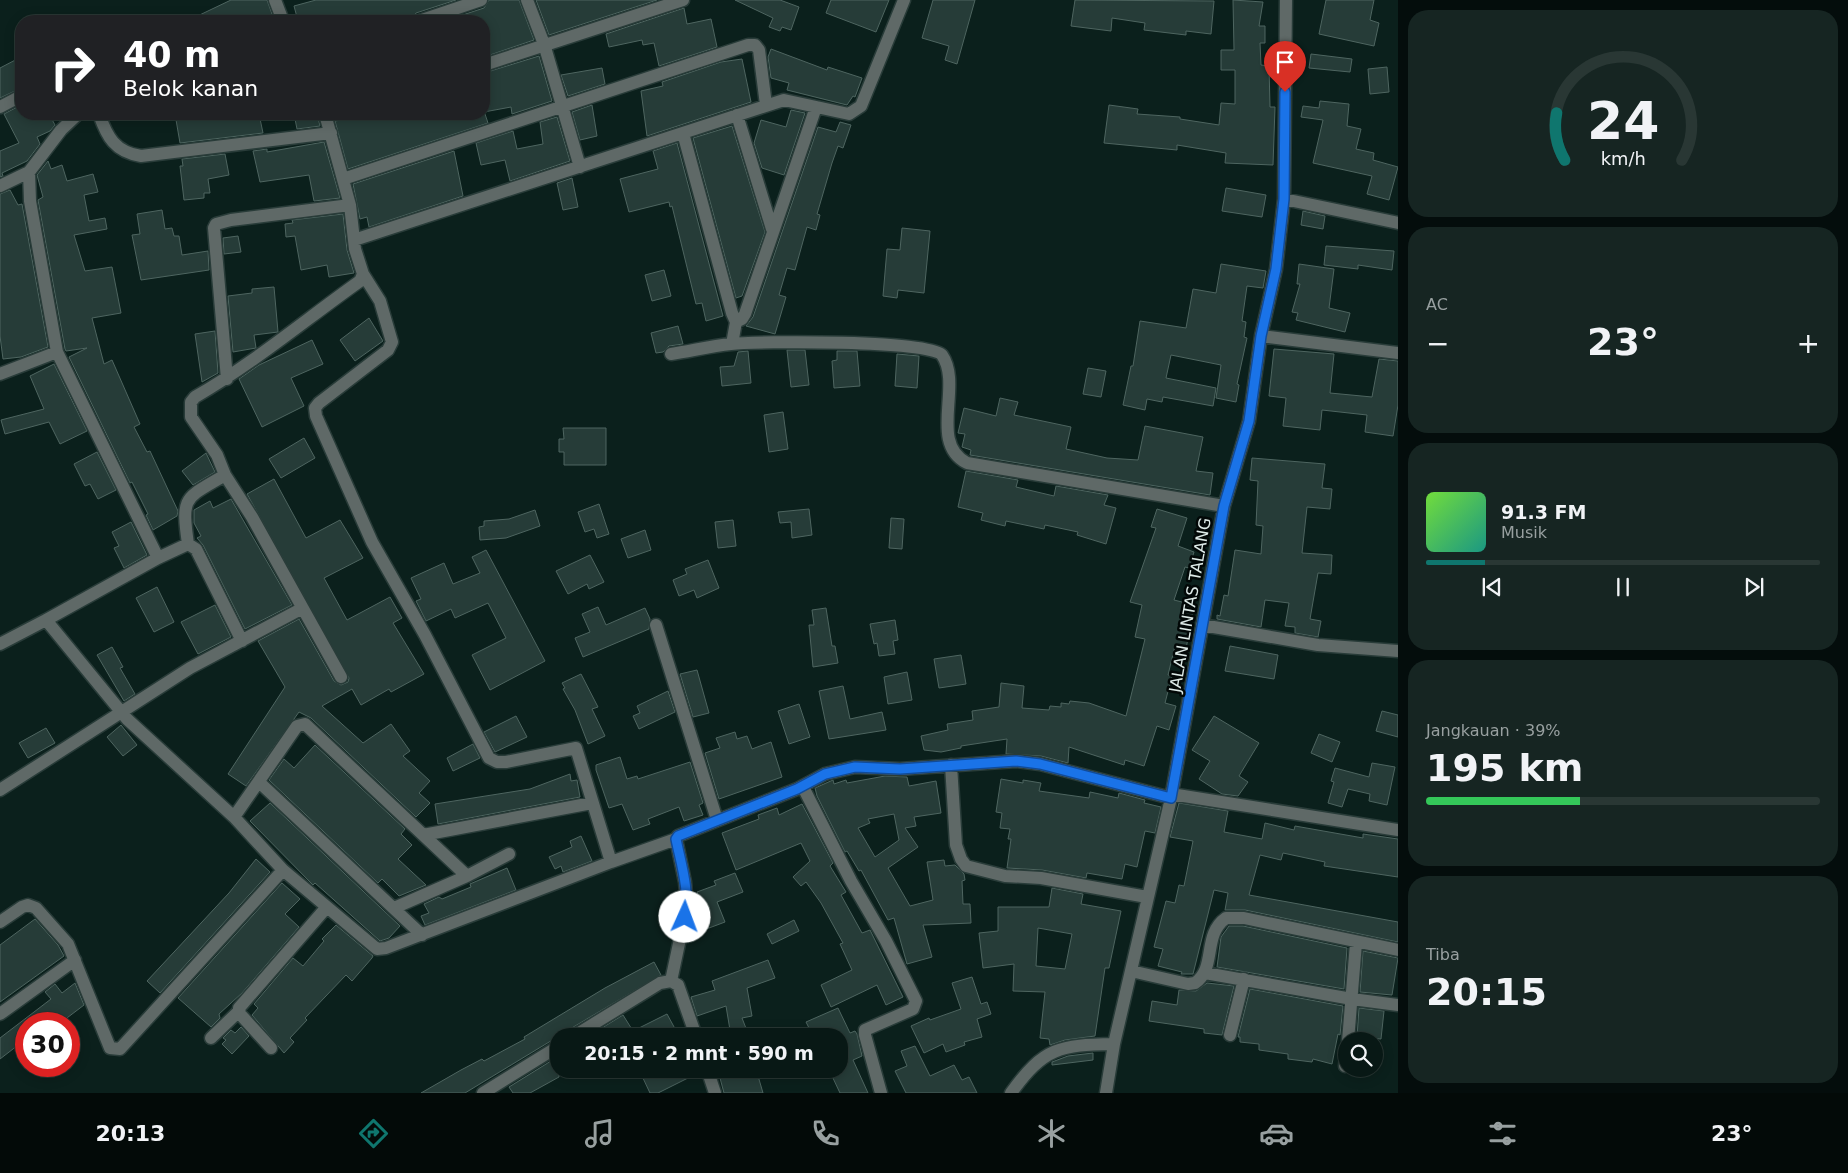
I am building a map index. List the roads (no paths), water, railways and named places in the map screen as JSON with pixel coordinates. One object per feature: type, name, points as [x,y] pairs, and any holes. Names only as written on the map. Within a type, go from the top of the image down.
[{"type":"street","points":[[275,0],[281,15]]},
{"type":"street","points":[[437,15],[481,0]]},
{"type":"street","points":[[527,0],[544,44],[561,107],[580,166]]},
{"type":"street","points":[[490,63],[683,0]]},
{"type":"street","points":[[355,244],[580,166],[784,100],[849,114],[861,106],[904,0]]},
{"type":"street","name":"JALAN LINTAS TALANG","points":[[1106,1093],[1114,1044],[1171,796],[1224,506],[1249,421],[1261,336],[1276,269],[1284,199],[1286,0]]},
{"type":"street","points":[[343,178],[748,45],[755,45],[759,50],[766,105]]},
{"type":"street","points":[[0,107],[15,99]]},
{"type":"street","points":[[736,322],[742,319],[745,314],[772,229],[816,108]]},
{"type":"street","points":[[738,115],[772,229]]},
{"type":"street","points":[[0,186],[29,172],[61,130],[72,120]]},
{"type":"street","points":[[101,120],[107,136],[118,149],[129,154],[141,156],[331,133]]},
{"type":"street","points":[[330,120],[331,133],[350,205],[355,244],[363,274],[380,301],[392,342],[388,350],[319,403],[316,408],[316,416],[372,542],[425,635],[489,758],[497,762],[506,762],[576,748],[611,862]]},
{"type":"street","points":[[682,133],[736,322],[732,344]]},
{"type":"street","points":[[29,172],[30,201],[57,352],[158,558]]},
{"type":"street","points":[[1284,199],[1398,223]]},
{"type":"street","points":[[227,378],[214,228],[216,224],[230,220],[350,205]]},
{"type":"street","points":[[341,677],[301,609],[252,517],[225,475],[217,455],[190,411],[191,402],[195,398],[227,378],[360,281],[363,274]]},
{"type":"street","points":[[1261,336],[1398,353]]},
{"type":"street","points":[[671,354],[732,344],[908,344],[934,349],[941,353],[947,365],[949,443],[957,458],[967,463],[1224,506]]},
{"type":"street","points":[[0,374],[57,352]]},
{"type":"street","points":[[188,544],[184,506],[195,493],[225,475]]},
{"type":"street","points":[[0,644],[158,558],[188,544]]},
{"type":"street","points":[[188,544],[196,549],[242,641]]},
{"type":"street","points":[[0,790],[190,668],[301,609]]},
{"type":"street","points":[[46,620],[122,712],[234,817],[284,870],[326,908],[377,949],[676,839],[685,832],[802,787],[825,774],[855,767],[900,769],[1016,761],[1040,764],[1171,796],[1398,830]]},
{"type":"street","points":[[656,625],[717,820]]},
{"type":"street","points":[[1202,625],[1318,645],[1398,650]]},
{"type":"street","points":[[234,817],[297,726],[305,724],[467,876]]},
{"type":"street","points":[[951,765],[956,845],[960,859],[966,866],[1005,876],[1041,878],[1147,898]]},
{"type":"street","points":[[259,782],[422,934]]},
{"type":"street","points":[[802,787],[851,881],[886,940],[916,1001],[913,1009],[865,1030],[881,1093]]},
{"type":"street","points":[[423,835],[592,803]]},
{"type":"street","points":[[671,981],[687,906],[685,882],[676,839]]},
{"type":"street","points":[[394,908],[467,876],[509,854]]},
{"type":"street","points":[[0,922],[22,907],[32,906],[68,944],[110,1048],[120,1049],[284,870]]},
{"type":"street","points":[[211,1038],[238,1012],[326,908]]},
{"type":"street","points":[[1131,971],[1188,984],[1195,983],[1205,973],[1213,930],[1217,924],[1226,918],[1244,918],[1356,943],[1398,950]]},
{"type":"street","points":[[1349,1032],[1356,943]]},
{"type":"street","points":[[0,1014],[75,960]]},
{"type":"street","points":[[1205,973],[1352,999],[1398,1005]]},
{"type":"street","points":[[1230,1035],[1244,979]]},
{"type":"street","points":[[587,1028],[660,983],[671,981],[678,986],[693,1028]]},
{"type":"street","points":[[238,1012],[271,1048]]},
{"type":"street","points":[[1011,1093],[1023,1076],[1046,1054],[1081,1045],[1114,1044]]},
{"type":"street","points":[[483,1093],[550,1052]]},
{"type":"street","points":[[710,1078],[715,1093]]}]
